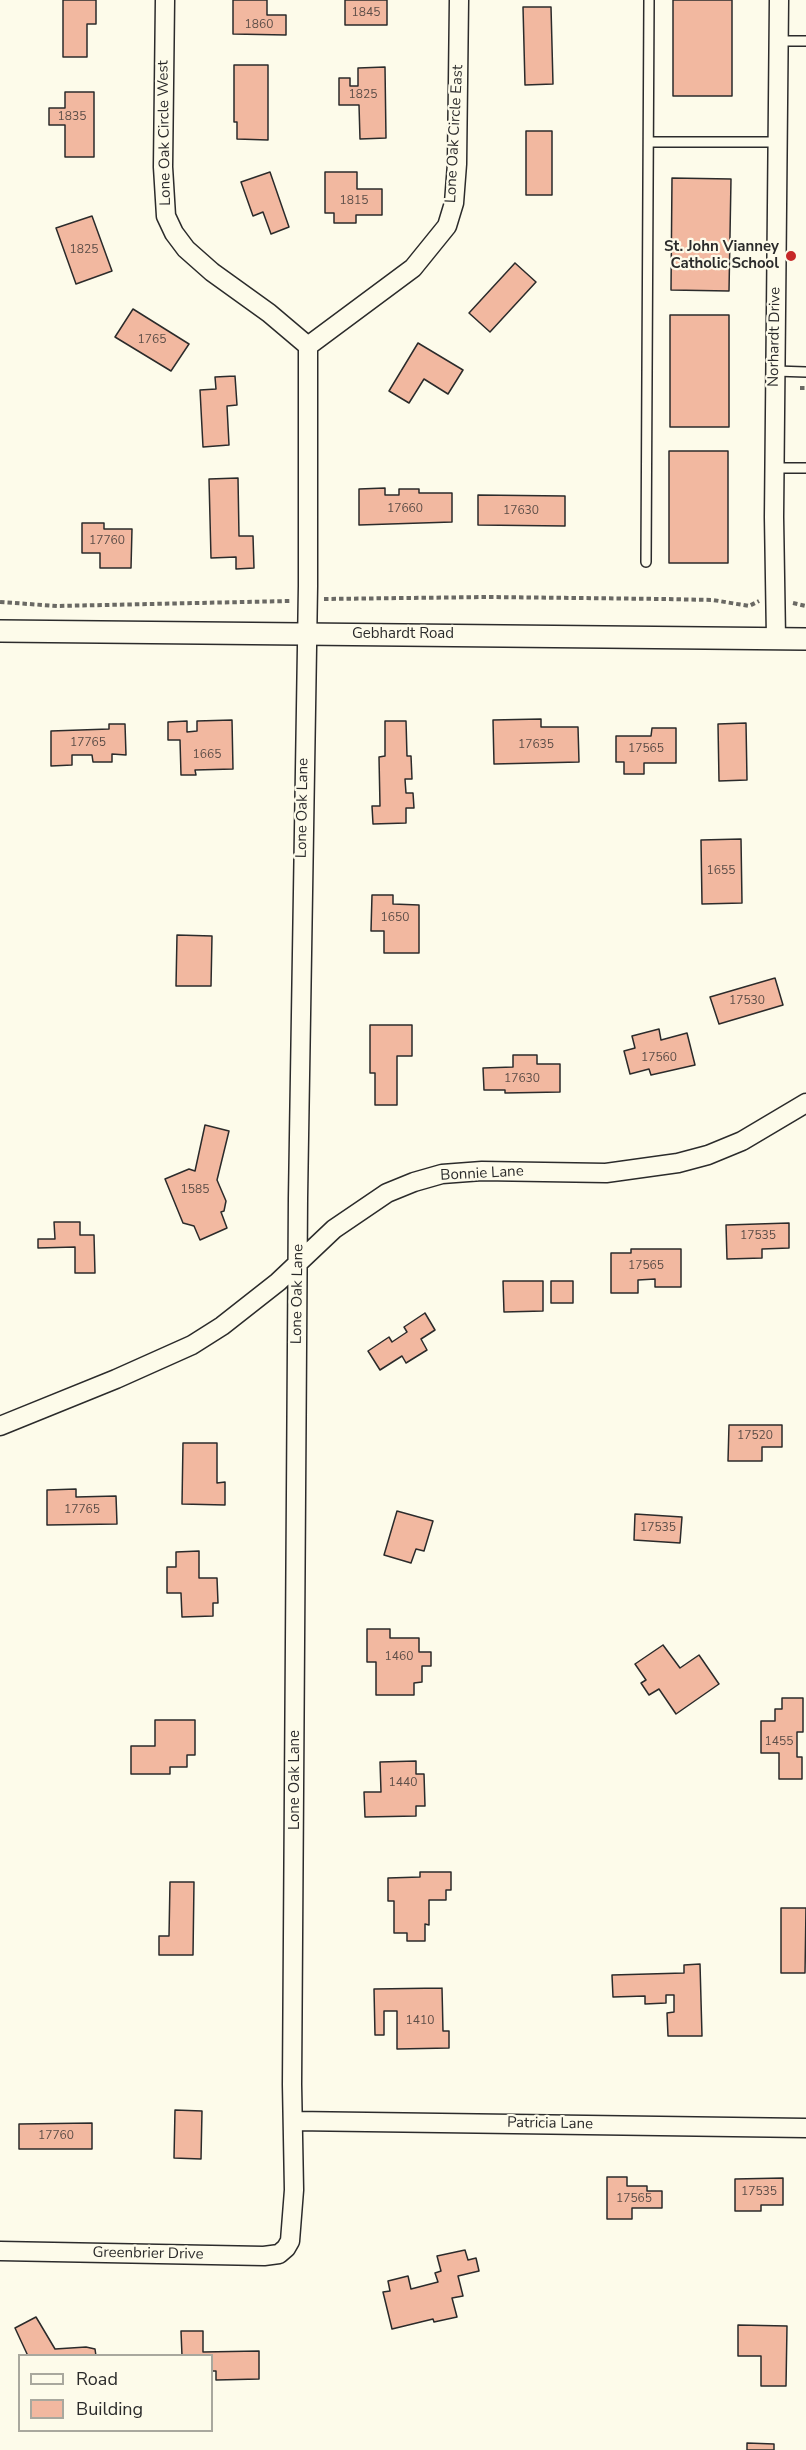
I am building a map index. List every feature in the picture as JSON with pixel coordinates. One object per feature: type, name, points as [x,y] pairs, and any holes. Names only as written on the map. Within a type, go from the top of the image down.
[{"type":"street","name":"Lone Oak Circle West","points":[[165,0],[163,167],[166,216],[174,233],[186,249],[212,272],[269,313],[308,346]]},
{"type":"street","name":"Lone Oak Circle East","points":[[308,346],[413,268],[447,226],[454,203],[457,164],[459,0]]},
{"type":"street","name":"Norhardt Drive","points":[[776,638],[774,468],[779,0]]},
{"type":"street","name":"Lone Oak Lane","points":[[290,2241],[294,2190],[292,2084],[298,1263],[308,346]]},
{"type":"street","name":"Gebhardt Road","points":[[0,631],[806,639]]},
{"type":"street","name":"Bonnie Lane","points":[[0,1426],[116,1380],[192,1345],[222,1326],[278,1282],[334,1229],[387,1193],[414,1182],[442,1174],[482,1171],[606,1173],[678,1163],[708,1155],[742,1141],[806,1103]]},
{"type":"street","name":"Patricia Lane","points":[[294,2121],[806,2128]]},
{"type":"street","name":"Greenbrier Drive","points":[[0,2251],[264,2256],[279,2254],[290,2241]]},
{"type":"lane","points":[[646,562],[650,0]]},
{"type":"lane","points":[[778,41],[806,42]]},
{"type":"lane","points":[[649,142],[777,142]]},
{"type":"lane","points":[[775,371],[805,372]]},
{"type":"lane","points":[[774,468],[806,468]]},
{"type":"path","points":[[0,602],[57,606],[454,597],[713,600],[749,606],[758,601],[806,606]]},
{"type":"building","points":[[63,0],[96,0],[96,24],[87,24],[87,57],[63,57]]},
{"type":"building","points":[[233,0],[267,0],[267,15],[286,15],[286,35],[233,34]]},
{"type":"building","points":[[345,0],[387,0],[387,25],[345,25]]},
{"type":"building","points":[[673,0],[732,0],[732,96],[673,96]]},
{"type":"building","points":[[523,7],[551,7],[553,84],[525,85]]},
{"type":"building","points":[[234,65],[268,65],[268,140],[237,139],[237,122],[234,122]]},
{"type":"building","points":[[385,67],[386,138],[360,139],[359,105],[339,105],[339,78],[350,78],[350,86],[358,86],[358,68]]},
{"type":"building","points":[[65,92],[94,92],[94,157],[65,157],[65,125],[49,125],[49,108],[65,108]]},
{"type":"building","points":[[526,131],[552,131],[552,195],[526,195]]},
{"type":"building","points":[[270,172],[289,227],[271,234],[263,212],[253,216],[241,182]]},
{"type":"building","points":[[325,172],[357,172],[357,189],[382,189],[382,215],[356,215],[356,223],[334,223],[334,213],[325,213]]},
{"type":"building","points":[[672,178],[731,179],[729,291],[671,290]]},
{"type":"building","points":[[92,216],[112,271],[76,284],[56,228]]},
{"type":"building","points":[[515,263],[536,282],[490,332],[469,313]]},
{"type":"building","points":[[133,309],[189,344],[171,371],[115,337]]},
{"type":"building","points":[[670,315],[729,315],[729,427],[670,427]]},
{"type":"building","points":[[418,343],[463,370],[448,394],[424,379],[409,403],[389,391]]},
{"type":"building","points":[[235,376],[237,405],[227,406],[229,445],[203,447],[200,390],[216,389],[215,377]]},
{"type":"building","points":[[669,451],[728,451],[728,563],[669,563]]},
{"type":"building","points":[[238,478],[239,536],[253,536],[254,568],[236,569],[236,557],[211,558],[209,479]]},
{"type":"building","points":[[385,488],[385,495],[399,495],[399,489],[419,489],[419,493],[452,493],[452,522],[359,525],[359,489]]},
{"type":"building","points":[[478,495],[565,496],[565,526],[478,525]]},
{"type":"building","points":[[82,523],[104,523],[104,529],[132,529],[131,568],[100,568],[100,553],[82,553]]},
{"type":"building","points":[[541,719],[541,727],[578,727],[579,762],[494,764],[493,720]]},
{"type":"building","points":[[232,720],[233,769],[195,770],[196,775],[181,775],[180,740],[168,740],[168,722],[187,721],[187,732],[197,731],[197,721]]},
{"type":"building","points":[[385,721],[406,721],[407,756],[411,756],[412,779],[405,779],[406,793],[413,793],[414,808],[406,808],[406,823],[373,824],[372,806],[380,806],[379,757],[385,756]]},
{"type":"building","points":[[746,723],[747,780],[719,781],[718,724]]},
{"type":"building","points":[[109,724],[125,724],[126,755],[112,754],[112,762],[93,762],[92,755],[72,755],[72,765],[51,766],[51,731],[109,729]]},
{"type":"building","points":[[652,728],[676,728],[676,763],[644,763],[644,774],[624,774],[624,762],[616,762],[616,736],[651,736]]},
{"type":"building","points":[[741,839],[742,903],[702,904],[701,840]]},
{"type":"building","points":[[372,895],[393,895],[393,904],[419,905],[419,953],[384,953],[384,931],[371,931]]},
{"type":"building","points":[[177,935],[212,936],[211,986],[176,986]]},
{"type":"building","points":[[775,978],[783,1005],[719,1024],[710,997]]},
{"type":"building","points":[[370,1025],[412,1025],[412,1056],[397,1056],[397,1105],[375,1105],[375,1073],[370,1073]]},
{"type":"building","points":[[659,1029],[661,1040],[687,1033],[695,1065],[651,1075],[649,1069],[630,1074],[624,1051],[635,1048],[632,1036]]},
{"type":"building","points":[[513,1055],[537,1055],[537,1064],[560,1064],[560,1092],[505,1093],[505,1090],[484,1090],[483,1068],[513,1067]]},
{"type":"building","points":[[205,1125],[229,1131],[217,1180],[226,1201],[224,1211],[221,1212],[227,1228],[200,1240],[194,1226],[183,1223],[165,1179],[189,1169],[195,1171]]},
{"type":"building","points":[[54,1222],[80,1222],[80,1235],[94,1235],[95,1273],[75,1273],[75,1247],[38,1248],[38,1239],[55,1239]]},
{"type":"building","points":[[789,1223],[789,1248],[762,1249],[762,1258],[727,1259],[726,1225]]},
{"type":"building","points":[[631,1249],[681,1249],[681,1287],[655,1287],[655,1279],[638,1280],[638,1293],[611,1293],[611,1253],[631,1253]]},
{"type":"building","points":[[503,1281],[543,1281],[543,1311],[504,1312]]},
{"type":"building","points":[[551,1281],[573,1281],[573,1303],[551,1303]]},
{"type":"building","points":[[425,1313],[435,1330],[421,1339],[427,1350],[406,1363],[402,1356],[380,1370],[368,1351],[389,1337],[392,1342],[407,1332],[404,1327]]},
{"type":"building","points":[[729,1425],[782,1425],[782,1447],[762,1447],[762,1461],[728,1461]]},
{"type":"building","points":[[183,1443],[217,1443],[217,1483],[225,1482],[225,1505],[182,1504]]},
{"type":"building","points":[[76,1489],[76,1497],[116,1496],[117,1524],[47,1525],[47,1490]]},
{"type":"building","points":[[397,1511],[433,1521],[424,1551],[416,1549],[411,1563],[384,1555]]},
{"type":"building","points":[[635,1514],[682,1517],[680,1543],[634,1540]]},
{"type":"building","points":[[199,1551],[199,1578],[217,1578],[218,1603],[213,1603],[213,1616],[182,1617],[181,1593],[167,1593],[167,1567],[176,1567],[176,1552]]},
{"type":"building","points":[[367,1629],[390,1629],[390,1638],[419,1638],[419,1652],[431,1652],[431,1666],[422,1666],[422,1682],[414,1683],[414,1695],[376,1695],[376,1662],[367,1662]]},
{"type":"building","points":[[663,1645],[680,1668],[699,1655],[719,1684],[676,1714],[659,1689],[649,1695],[641,1683],[646,1680],[635,1664]]},
{"type":"building","points":[[782,1698],[803,1698],[803,1732],[797,1732],[797,1757],[802,1757],[802,1779],[779,1779],[779,1753],[761,1753],[761,1721],[775,1721],[775,1709],[782,1709]]},
{"type":"building","points":[[155,1720],[195,1720],[195,1755],[187,1755],[187,1767],[170,1767],[170,1774],[131,1774],[131,1746],[155,1746]]},
{"type":"building","points":[[416,1761],[416,1774],[424,1774],[425,1806],[416,1806],[416,1816],[365,1817],[364,1792],[381,1792],[380,1762]]},
{"type":"building","points":[[420,1872],[451,1872],[451,1890],[446,1890],[446,1900],[429,1900],[429,1925],[425,1924],[425,1941],[407,1941],[407,1933],[394,1933],[394,1901],[388,1901],[388,1878],[420,1877]]},
{"type":"building","points":[[170,1882],[194,1882],[193,1955],[159,1955],[159,1936],[169,1936]]},
{"type":"building","points":[[781,1908],[806,1908],[805,1973],[781,1973]]},
{"type":"building","points":[[700,1964],[702,2036],[668,2036],[667,2013],[674,2012],[674,1995],[666,1995],[666,2003],[645,2004],[645,1996],[613,1997],[612,1975],[684,1973],[684,1965]]},
{"type":"building","points":[[442,1988],[443,2031],[449,2031],[449,2048],[397,2049],[397,2011],[384,2011],[384,2035],[375,2035],[374,1989]]},
{"type":"building","points":[[175,2110],[202,2111],[201,2159],[174,2158]]},
{"type":"building","points":[[92,2123],[92,2149],[19,2149],[19,2124]]},
{"type":"building","points":[[607,2177],[627,2177],[627,2186],[647,2186],[647,2191],[662,2191],[662,2208],[632,2208],[632,2219],[607,2219]]},
{"type":"building","points":[[783,2178],[783,2205],[761,2205],[761,2211],[735,2211],[735,2179]]},
{"type":"building","points":[[465,2250],[468,2260],[476,2258],[479,2271],[458,2276],[463,2296],[452,2298],[457,2317],[434,2322],[433,2319],[392,2329],[383,2292],[390,2291],[388,2281],[408,2276],[411,2289],[438,2282],[435,2273],[441,2271],[437,2256]]},
{"type":"building","points":[[36,2317],[55,2349],[86,2347],[95,2349],[96,2354],[27,2354],[15,2328]]},
{"type":"building","points":[[738,2325],[787,2326],[786,2386],[761,2386],[761,2356],[738,2356]]},
{"type":"building","points":[[181,2331],[203,2331],[203,2352],[259,2351],[259,2379],[216,2380],[216,2371],[213,2371],[213,2354],[182,2354]]},
{"type":"building","points":[[747,2443],[774,2444],[774,2450],[747,2450]]},
{"type":"place","name":"St. John Vianney Catholic School","points":[[791,256]]}]
